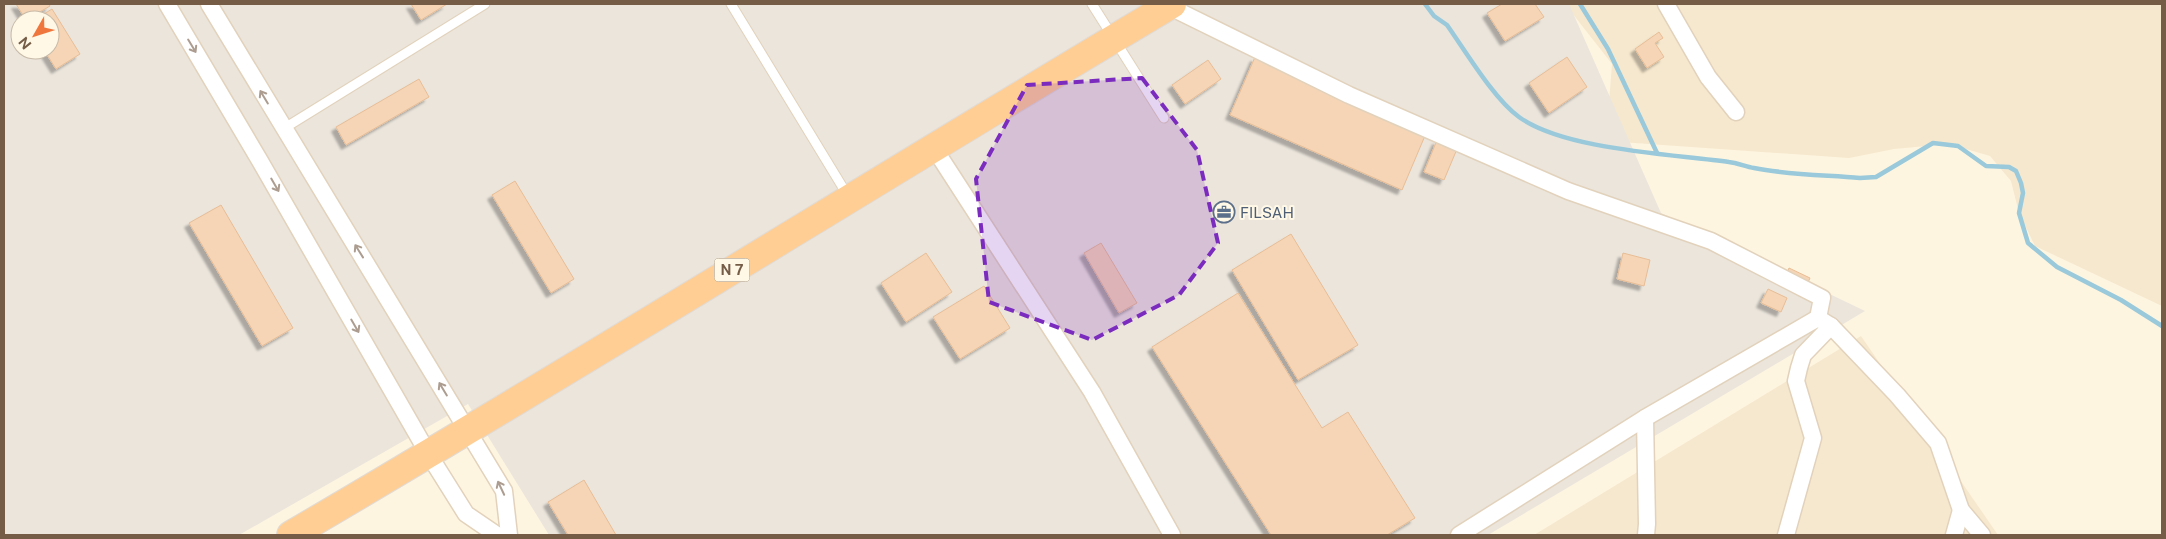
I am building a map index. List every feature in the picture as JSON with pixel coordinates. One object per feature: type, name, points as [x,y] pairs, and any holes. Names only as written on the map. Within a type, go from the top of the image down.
[{"type":"highway","name":"N 7","points":[[291,535],[469,431],[850,197],[1169,5]]},
{"type":"street","points":[[167,4],[260,161],[429,455],[466,514],[497,535]]},
{"type":"street","points":[[209,4],[504,491],[509,535]]},
{"type":"street","points":[[1666,4],[1708,77],[1736,112]]},
{"type":"street","points":[[1169,5],[1348,95],[1568,191],[1711,241],[1822,298],[1825,322],[1897,395],[1938,443],[1961,510],[1982,535]]},
{"type":"street","points":[[934,148],[1092,392],[1172,535]]},
{"type":"street","points":[[1459,535],[1476,530],[1645,418],[1825,322]]},
{"type":"street","points":[[1786,535],[1813,438],[1796,381],[1803,355],[1825,322]]},
{"type":"street","points":[[1645,418],[1646,535]]},
{"type":"street","points":[[1954,535],[1961,510]]},
{"type":"lane","points":[[283,129],[485,4]]},
{"type":"lane","points":[[731,4],[850,197]]},
{"type":"lane","points":[[1092,4],[1164,118]]},
{"type":"highlighted area","points":[[1142,78],[1197,150],[1218,243],[1179,295],[1092,340],[989,302],[976,179],[1027,85]]},
{"type":"shaded area","points":[[4,4],[1569,4],[1661,213],[1865,311],[1488,535],[549,535],[468,404],[239,535],[4,535]]},
{"type":"shaded area","points":[[1565,4],[2162,4],[2162,306],[2035,246],[2019,213],[2011,181],[1990,156],[1949,144],[1894,149],[1849,158],[1606,141],[1612,64]]},
{"type":"shaded area","points":[[1861,336],[1998,535],[1534,535]]},
{"type":"building","points":[[16,4],[49,4],[50,6],[43,10],[20,10]]},
{"type":"building","points":[[411,4],[447,4],[421,20]]},
{"type":"building","points":[[1502,4],[1535,4],[1544,17],[1505,41],[1487,13]]},
{"type":"building","points":[[60,22],[80,54],[56,69],[50,60],[60,60]]},
{"type":"building","points":[[1659,32],[1663,38],[1655,43],[1664,57],[1647,68],[1635,49]]},
{"type":"building","points":[[1255,57],[1427,131],[1402,190],[1230,115]]},
{"type":"building","points":[[1567,57],[1587,87],[1549,113],[1529,83]]},
{"type":"building","points":[[1208,60],[1221,79],[1185,104],[1172,85]]},
{"type":"building","points":[[419,79],[429,97],[346,145],[336,127]]},
{"type":"building","points":[[1437,140],[1457,149],[1444,180],[1424,172]]},
{"type":"building","points":[[515,181],[574,279],[551,293],[492,195]]},
{"type":"building","points":[[221,205],[293,328],[262,346],[189,223]]},
{"type":"building","points":[[1291,234],[1358,345],[1298,380],[1232,270]]},
{"type":"building","points":[[1101,243],[1137,303],[1119,313],[1084,253]]},
{"type":"building","points":[[926,253],[952,292],[906,322],[881,283]]},
{"type":"building","points":[[1623,253],[1650,260],[1644,286],[1617,279]]},
{"type":"building","points":[[1789,268],[1810,278],[1806,287],[1785,277]]},
{"type":"building","points":[[984,286],[1010,328],[960,359],[933,317]]},
{"type":"building","points":[[1768,289],[1787,298],[1781,312],[1761,303]]},
{"type":"building","points":[[1238,293],[1322,428],[1348,412],[1415,518],[1387,535],[1271,535],[1152,347]]},
{"type":"building","points":[[584,480],[616,535],[568,535],[548,502]]},
{"type":"waterway","points":[[1425,4],[1434,16],[1447,25],[1481,74],[1510,109],[1519,117],[1539,128],[1563,137],[1620,149],[1736,163],[1780,172],[1860,178],[1876,177],[1933,143],[1958,146],[1986,166],[2009,167],[2016,171],[2021,183],[2023,193],[2019,213],[2028,243],[2057,267],[2121,300],[2162,326]]},
{"type":"waterway","points":[[1580,4],[1608,49],[1657,153]]},
{"type":"place","name":"FILSAH","points":[[1224,212]]}]
